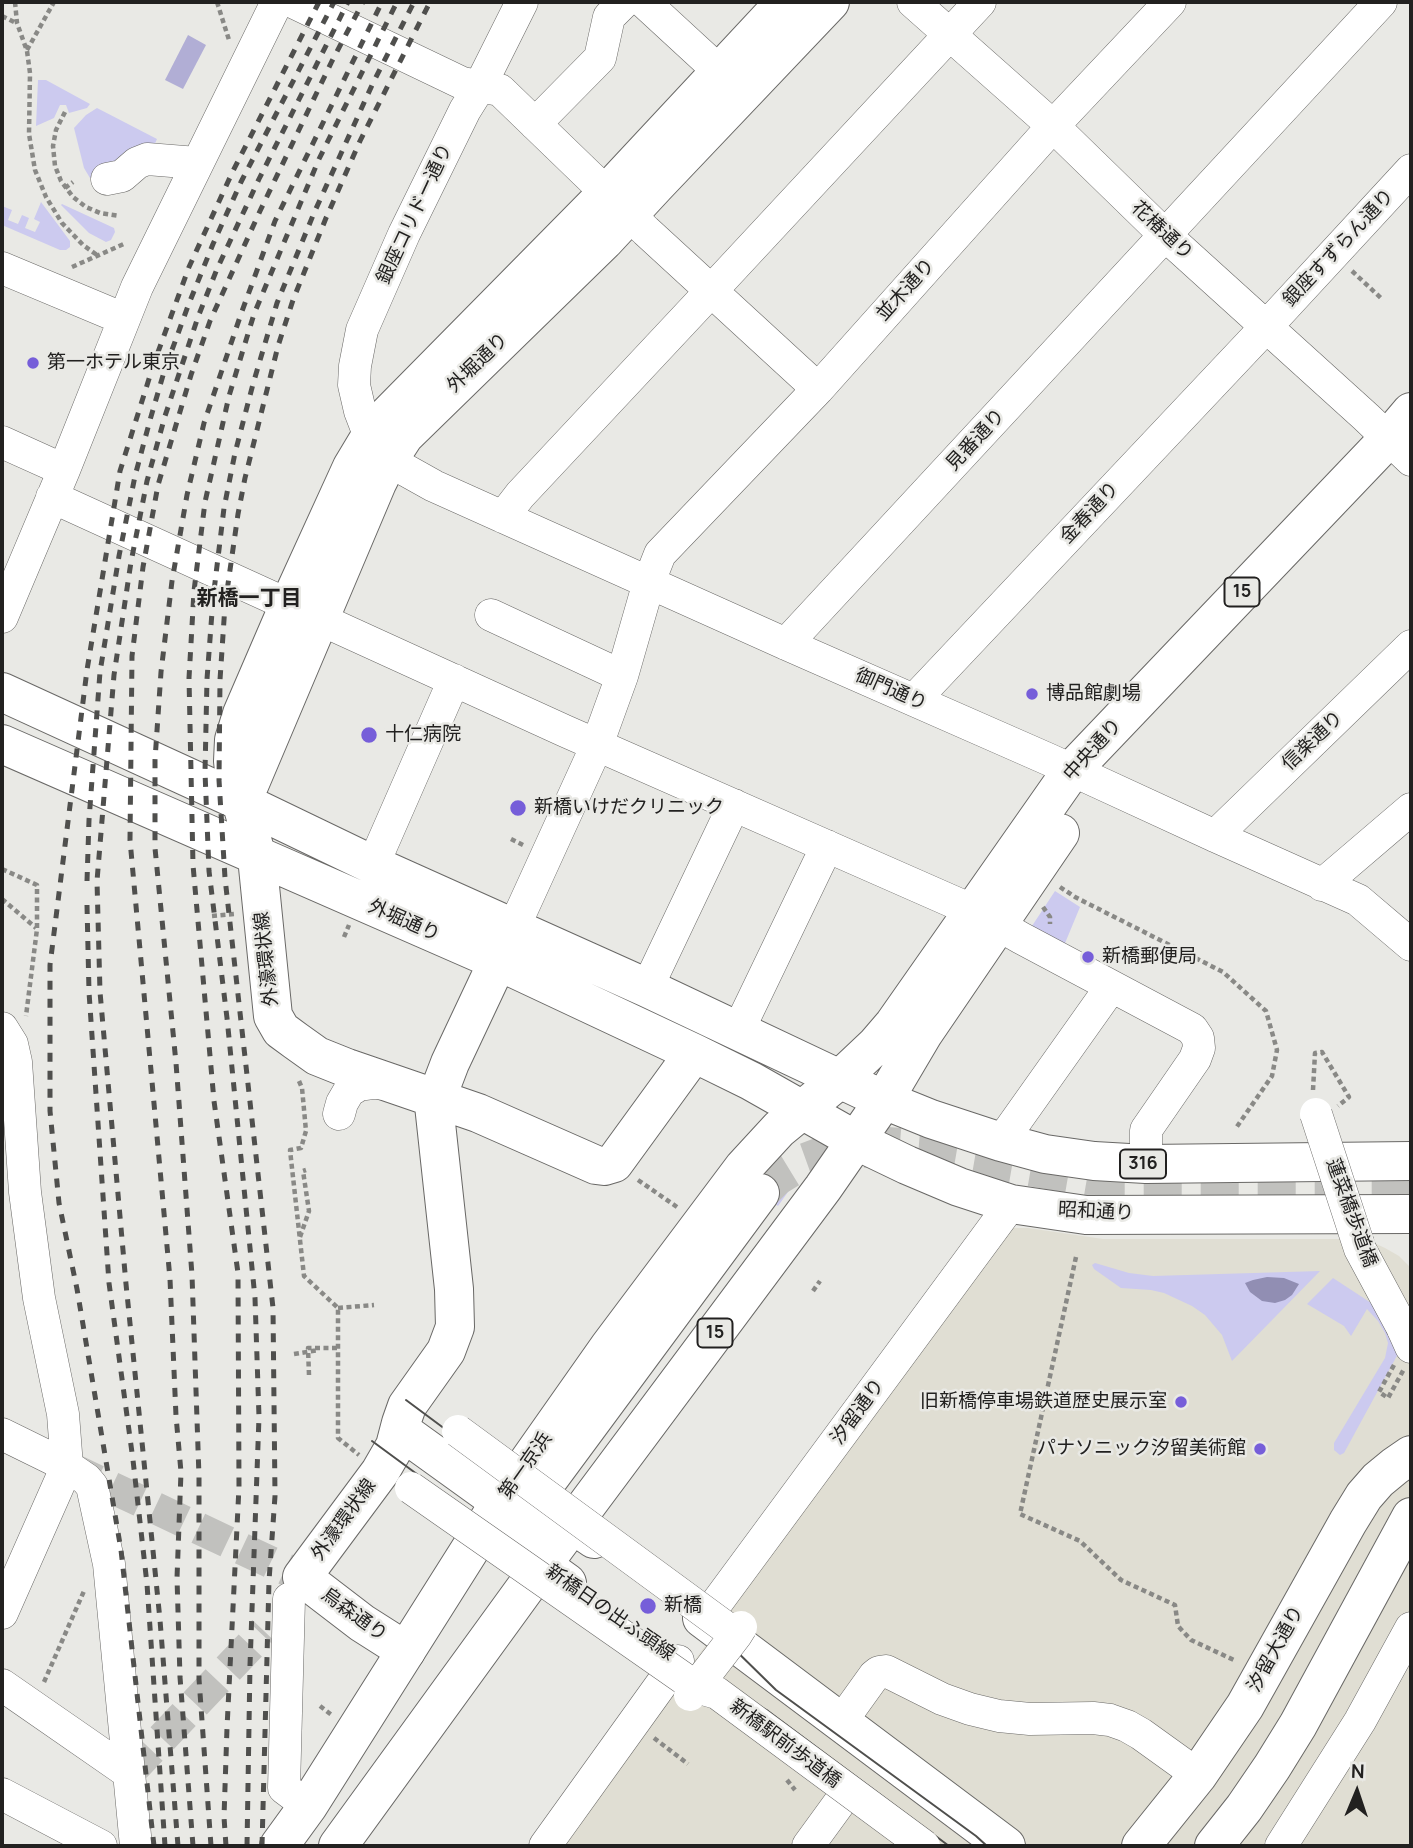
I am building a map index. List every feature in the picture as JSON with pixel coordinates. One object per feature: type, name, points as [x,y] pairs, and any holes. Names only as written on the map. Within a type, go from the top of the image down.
[{"type":"main road","name":"外堀通り","points":[[242,802],[235,780],[233,761],[234,740],[242,714],[304,612],[352,467],[379,448],[404,436],[604,241],[618,204],[720,72],[785,2]]},
{"type":"main road","name":"外堀通り","points":[[618,204],[830,2]]},
{"type":"main road","name":"中央通り","points":[[856,1138],[884,1100],[923,1034],[986,918],[1084,775],[1405,441]]},
{"type":"main road","name":"外堀通り","points":[[2,692],[840,1079]]},
{"type":"main road","name":"外堀通り","points":[[2,744],[498,961],[694,1053],[802,1109]]},
{"type":"main road","name":"外濠環状線","points":[[242,802],[257,857],[271,1005],[276,1023],[281,1030],[317,1056],[478,1113],[596,1165],[609,1165],[614,1163],[694,1053]]},
{"type":"main road","name":"中央通り","points":[[802,1109],[840,1079],[876,1045],[986,918]]},
{"type":"main road","points":[[436,1098],[498,961]]},
{"type":"main road","name":"316","points":[[840,1079],[931,1119],[1045,1154],[1146,1164],[1411,1161]]},
{"type":"main road","name":"外濠環状線","points":[[296,1588],[380,1472],[395,1446],[407,1406],[452,1339],[456,1319],[435,1112],[436,1098]]},
{"type":"main road","name":"昭和通り","points":[[802,1109],[908,1165],[958,1187],[1011,1204],[1086,1215],[1411,1214]]},
{"type":"main road","name":"第一京浜","points":[[279,1846],[308,1806],[500,1502],[610,1347],[736,1178],[763,1144],[802,1109]]},
{"type":"main road","name":"15","points":[[338,1846],[541,1565],[823,1188],[856,1138]]},
{"type":"main road","points":[[500,1502],[542,1489],[760,1193]]},
{"type":"main road","points":[[1371,1215],[1411,1230]]},
{"type":"main road","points":[[401,1423],[407,1435],[500,1502],[572,1524],[727,1627],[841,1722],[1006,1846]]},
{"type":"main road","name":"汐留大通り","points":[[1141,1846],[1198,1775],[1245,1706],[1364,1496],[1378,1480],[1411,1455]]},
{"type":"main road","name":"新橋日の出ふ頭線","points":[[500,1502],[541,1565],[688,1681],[931,1846]]},
{"type":"main road","points":[[1214,1846],[1272,1767],[1411,1517]]},
{"type":"main road","name":"烏森通り","points":[[296,1588],[362,1623],[406,1651]]},
{"type":"street","points":[[2,617],[13,558],[58,483],[137,287],[277,2]]},
{"type":"street","points":[[293,2],[462,83],[500,90],[618,204],[818,389]]},
{"type":"street","name":"銀座コリドー通り","points":[[379,448],[360,411],[355,386],[355,366],[362,330],[404,234],[522,2]]},
{"type":"street","points":[[536,124],[600,58],[609,17],[624,2]]},
{"type":"street","points":[[644,2],[720,72]]},
{"type":"street","name":"花椿通り","points":[[913,2],[1053,126],[1266,327],[1405,441]]},
{"type":"street","points":[[503,517],[520,495],[980,2]]},
{"type":"street","name":"並木通り","points":[[513,927],[597,745],[622,676],[649,582],[660,554],[818,389],[1053,126],[1170,2]]},
{"type":"street","name":"見番通り","points":[[786,644],[1381,2]]},
{"type":"street","points":[[107,179],[122,176],[137,163],[145,160],[197,163]]},
{"type":"street","name":"銀座すずらん通り","points":[[1266,327],[1411,170]]},
{"type":"street","points":[[2,268],[124,319]]},
{"type":"street","name":"金春通り","points":[[914,700],[1266,327]]},
{"type":"street","points":[[2,442],[58,483],[304,612],[986,918],[1192,1029],[1198,1038],[1199,1048],[1195,1059],[1146,1130],[1146,1164]]},
{"type":"street","name":"御門通り","points":[[379,448],[434,486],[1358,900],[1411,945]]},
{"type":"street","points":[[491,615],[622,676]]},
{"type":"street","name":"信楽通り","points":[[1215,836],[1411,646]]},
{"type":"street","points":[[373,864],[454,680]]},
{"type":"street","points":[[647,988],[734,805]]},
{"type":"street","points":[[1322,885],[1411,809]]},
{"type":"street","points":[[738,1031],[827,846]]},
{"type":"street","points":[[1001,1142],[1111,987]]},
{"type":"street","points":[[2,1613],[67,1466],[63,1414],[39,1298],[26,1203],[16,1062],[6,1033],[13,1028]]},
{"type":"street","points":[[339,1114],[349,1091],[359,1085],[392,1084]]},
{"type":"street","name":"蓮菜橋歩道橋","points":[[1316,1114],[1360,1249],[1407,1344]]},
{"type":"street","name":"汐留通り","points":[[727,1627],[1011,1204]]},
{"type":"street","points":[[458,1431],[727,1627],[688,1681],[545,1846]]},
{"type":"street","points":[[6,1439],[67,1466],[92,1486],[108,1564],[135,1833],[109,1846]]},
{"type":"street","name":"新橋駅前歩道橋","points":[[411,1488],[688,1681],[717,1693],[924,1846]]},
{"type":"street","points":[[296,1588],[276,1636],[284,1787],[308,1806]]},
{"type":"street","points":[[1281,1846],[1360,1721],[1411,1629]]},
{"type":"street","points":[[841,1722],[874,1676],[886,1671],[942,1699],[999,1716],[1030,1720],[1093,1718],[1118,1723],[1140,1734],[1198,1775]]},
{"type":"street","points":[[2,1685],[129,1773]]},
{"type":"street","points":[[808,1846],[848,1791]]},
{"type":"street","points":[[2,1794],[101,1846]]},
{"type":"path","points":[[15,2],[17,23],[27,51],[31,84],[30,140],[39,181],[62,223],[97,256]]},
{"type":"path","points":[[27,51],[54,2]]},
{"type":"path","points":[[217,2],[229,40]]},
{"type":"path","points":[[2,16],[17,23]]},
{"type":"path","points":[[65,112],[56,130],[53,149],[56,169],[65,187],[76,200],[89,209],[120,216]]},
{"type":"path","points":[[65,187],[73,182]]},
{"type":"path","points":[[72,267],[126,243]]},
{"type":"path","points":[[1334,254],[1382,299]]},
{"type":"path","points":[[511,839],[524,845]]},
{"type":"path","points":[[2,869],[37,885],[37,929],[13,1028]]},
{"type":"path","points":[[1056,884],[1075,897],[1223,972],[1266,1011],[1277,1050],[1272,1076],[1236,1128]]},
{"type":"path","points":[[2,899],[37,929]]},
{"type":"path","points":[[212,916],[241,914]]},
{"type":"path","points":[[1316,1114],[1312,1109],[1315,1054],[1322,1052],[1349,1097]]},
{"type":"path","points":[[294,1075],[300,1083],[306,1131],[301,1148],[290,1150],[304,1276],[338,1308],[374,1305]]},
{"type":"path","points":[[296,1100],[303,1100]]},
{"type":"path","points":[[300,1238],[309,1212],[303,1171],[306,1170]]},
{"type":"path","points":[[631,1174],[682,1211]]},
{"type":"path","points":[[1076,1257],[1020,1514],[1080,1541],[1121,1580],[1175,1605],[1178,1626],[1191,1640],[1233,1660]]},
{"type":"path","points":[[814,1291],[820,1281]]},
{"type":"path","points":[[338,1308],[338,1438],[364,1459]]},
{"type":"path","points":[[1407,1344],[1388,1398],[1379,1392],[1407,1344]]},
{"type":"path","points":[[309,1375],[308,1348],[337,1348]]},
{"type":"path","points":[[294,1354],[337,1348]]},
{"type":"path","points":[[41,1688],[86,1587]]},
{"type":"path","points":[[320,1706],[336,1718]]},
{"type":"path","points":[[651,1736],[688,1764]]},
{"type":"shaded area","points":[[188,35],[206,45],[183,89],[165,80]]},
{"type":"shaded area","points":[[38,80],[46,80],[90,104],[87,108],[69,113],[66,105],[60,105],[54,118],[36,126]]},
{"type":"shaded area","points":[[97,108],[157,139],[152,150],[101,167],[90,178],[84,168],[74,128]]},
{"type":"shaded area","points":[[41,202],[70,241],[70,247],[66,250],[60,250],[2,225],[2,206],[12,210],[8,220],[18,224],[22,215],[29,218],[25,228],[35,232],[40,222],[34,219]]},
{"type":"shaded area","points":[[62,204],[114,228],[111,240],[106,242],[89,233]]},
{"type":"shaded area","points":[[1055,891],[1080,907],[1063,948],[1032,926]]},
{"type":"shaded area","points":[[765,1166],[793,1185],[778,1206],[748,1185]]},
{"type":"shaded area","points":[[1013,1228],[1103,1239],[1351,1239],[1370,1241],[1385,1248],[1399,1256],[1411,1268],[1411,1846],[560,1846],[1003,1235]]},
{"type":"shaded area","points":[[1095,1263],[1129,1273],[1153,1276],[1320,1271],[1232,1361],[1222,1335],[1205,1315],[1164,1293],[1121,1288],[1094,1269],[1092,1265]]},
{"type":"shaded area","points":[[1267,1277],[1284,1278],[1299,1284],[1285,1300],[1275,1303],[1262,1301],[1250,1292],[1245,1283]]},
{"type":"shaded area","points":[[1333,1278],[1388,1314],[1399,1352],[1344,1453],[1340,1455],[1334,1450],[1334,1443],[1385,1358],[1388,1343],[1378,1321],[1367,1309],[1351,1336],[1344,1326],[1307,1304]]},
{"type":"tunnel","points":[[760,1193],[776,1177],[794,1166],[839,1152],[887,1146],[924,1149],[1122,1183],[1411,1183]]},
{"type":"tunnel","points":[[68,1467],[302,1577]]},
{"type":"tunnel","points":[[129,1773],[264,1631]]},
{"type":"tram line","points":[[406,1400],[687,1609],[723,1638],[776,1690],[987,1846]]},
{"type":"tram line","points":[[372,1441],[656,1650],[768,1711],[949,1846]]},
{"type":"railway","points":[[154,1846],[121,1550],[77,1289],[59,1203],[50,1111],[50,965],[87,670],[120,471],[154,363],[189,267],[232,173],[319,2]]},
{"type":"railway","points":[[87,881],[100,672],[119,556],[135,476],[150,420],[164,372],[213,244],[241,182],[334,2]]},
{"type":"railway","points":[[178,1846],[160,1620],[100,992],[97,881],[114,675],[131,562],[147,481],[165,416],[198,317],[259,179],[348,2]]},
{"type":"railway","points":[[193,1846],[180,1677],[177,1578],[181,1472],[170,1279],[130,840],[132,656],[143,567],[158,485],[210,321],[260,211],[363,2]]},
{"type":"railway","points":[[211,1846],[199,1679],[199,1477],[192,1275],[176,1063],[155,848],[155,760],[161,672],[172,581],[187,495],[204,423],[275,221],[382,2]]},
{"type":"railway","points":[[226,1846],[224,1817],[227,1728],[239,1487],[238,1273],[214,1101],[193,865],[189,678],[194,591],[205,502],[229,396],[254,314],[319,159],[397,2]]},
{"type":"railway","points":[[247,1846],[259,1417],[255,1298],[227,1018],[209,871],[205,772],[207,679],[213,599],[224,508],[235,453],[277,303],[373,83],[414,2]]},
{"type":"railway","points":[[262,1846],[269,1581],[275,1496],[273,1308],[225,878],[219,780],[220,680],[225,605],[245,478],[278,346],[293,300],[360,141],[430,2]]},
{"type":"railway","points":[[87,905],[89,992],[109,1283],[147,1584],[165,1846]]},
{"type":"place","name":"第一ホテル東京","points":[[33,363]]},
{"type":"place","name":"博品館劇場","points":[[1032,694]]},
{"type":"place","name":"十仁病院","points":[[369,735]]},
{"type":"place","name":"新橋いけだクリニック","points":[[518,808]]},
{"type":"place","name":"新橋郵便局","points":[[1088,957]]},
{"type":"place","name":"旧新橋停車場鉄道歴史展示室","points":[[1181,1402]]},
{"type":"place","name":"パナソニック汐留美術館","points":[[1260,1449]]},
{"type":"place","name":"新橋","points":[[648,1606]]},
{"type":"district","name":"新橋一丁目","points":[[249,599]]}]
